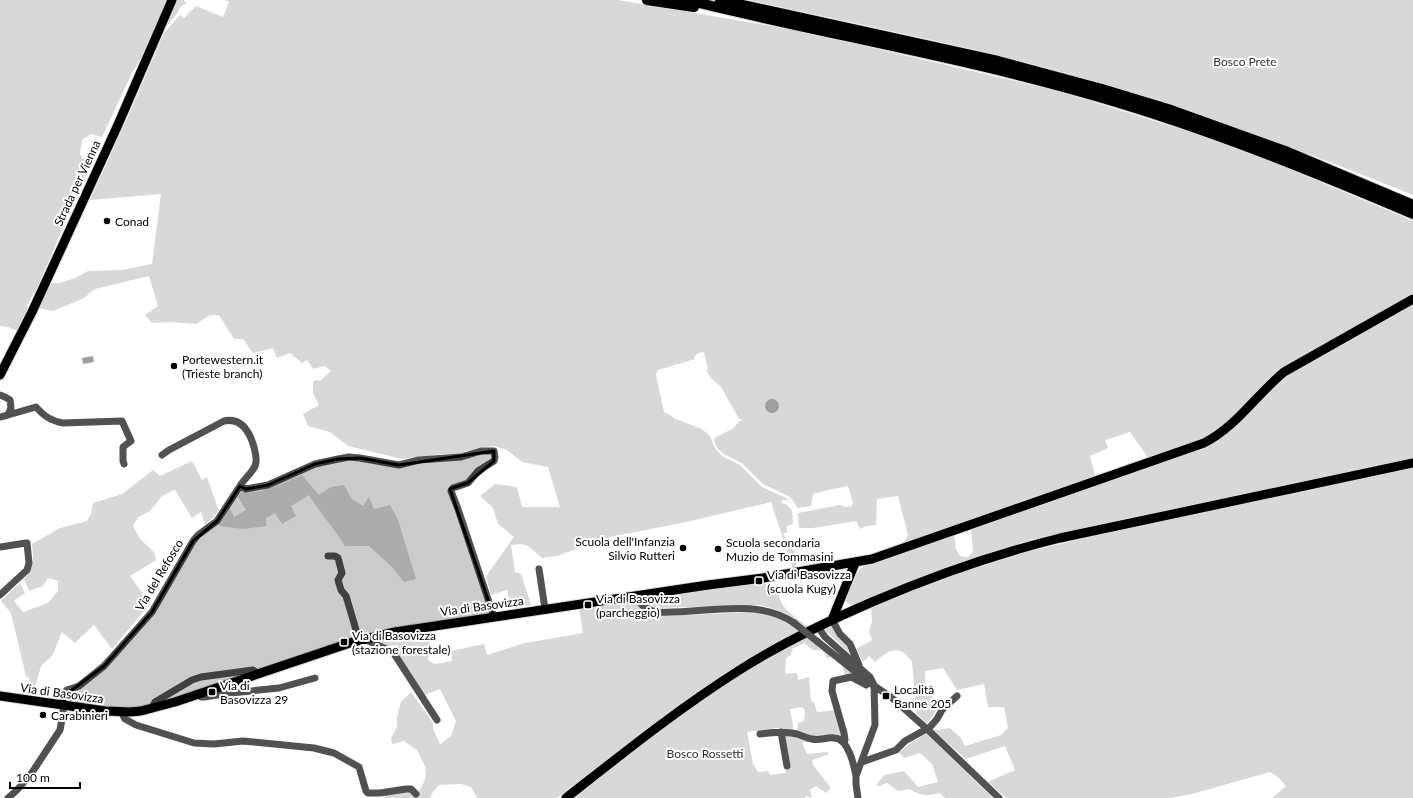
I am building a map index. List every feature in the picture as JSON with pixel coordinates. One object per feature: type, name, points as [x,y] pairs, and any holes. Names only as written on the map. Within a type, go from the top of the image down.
[{"type":"highway","points":[[647,0],[746,14]]},
{"type":"highway","points":[[687,0],[997,70],[1106,99],[1166,117],[1285,160],[1413,214]]},
{"type":"highway","points":[[720,0],[998,61],[1102,89],[1168,109],[1288,152],[1413,204]]},
{"type":"main road","name":"Strada per Vienna","points":[[0,375],[3,363],[32,312],[117,127],[172,0]]},
{"type":"main road","name":"Via di Basovizza","points":[[0,696],[121,712],[151,709],[361,640],[395,632],[856,563],[1204,443],[1225,430],[1284,372],[1413,299]]},
{"type":"main road","points":[[566,798],[693,701],[776,649],[832,620],[940,574],[1018,548],[1068,536],[1413,463]]},
{"type":"main road","points":[[832,620],[856,563]]},
{"type":"street","points":[[0,395],[10,400],[11,408],[8,415]]},
{"type":"street","points":[[0,418],[36,408],[50,420],[56,422],[122,421],[132,441],[123,447],[124,464]]},
{"type":"street","name":"Via del Refosco","points":[[64,705],[64,696],[67,690],[79,686],[104,666],[152,612],[193,541],[198,535],[217,521],[256,465],[257,457],[251,437],[241,423],[228,420],[162,455]]},
{"type":"street","points":[[240,486],[246,488],[262,486],[315,464],[349,457],[399,465],[419,460],[461,456],[481,451],[494,451],[496,454],[494,461],[478,471],[468,483],[453,488],[451,491],[494,617]]},
{"type":"street","points":[[0,547],[26,542],[29,563],[27,570],[0,594]]},
{"type":"street","points":[[328,556],[335,556],[338,558],[342,573],[338,580],[341,590],[346,596],[361,640],[390,649],[393,652],[437,720]]},
{"type":"street","points":[[539,569],[545,609]]},
{"type":"street","points":[[636,596],[643,606],[657,612],[760,609],[783,616],[867,681],[892,698],[927,729],[998,798]]},
{"type":"street","points":[[832,620],[840,634],[850,644],[856,660],[862,670]]},
{"type":"street","points":[[818,627],[825,637],[870,677],[874,685],[875,725],[866,745],[862,762],[856,776]]},
{"type":"street","points":[[151,709],[155,702],[192,680],[201,677],[253,670],[258,674]]},
{"type":"street","points":[[844,743],[844,733],[832,691],[833,681],[851,677],[867,686],[874,685]]},
{"type":"street","points":[[199,694],[201,697],[204,697],[279,688],[314,678]]},
{"type":"street","points":[[862,762],[896,750],[905,742],[927,729],[937,719],[942,710],[957,696]]},
{"type":"street","points":[[8,798],[32,774],[60,730],[64,705]]},
{"type":"street","points":[[121,712],[125,719],[136,725],[194,743],[214,744],[243,741],[327,750],[359,767],[366,791],[368,793],[411,789],[416,794]]},
{"type":"street","points":[[781,732],[787,766]]},
{"type":"street","points":[[760,734],[781,732],[793,733],[816,740],[835,738],[844,743],[849,750],[856,776],[858,798]]},
{"type":"highlighted area","points":[[494,451],[494,461],[468,483],[450,489],[494,617],[364,639],[162,707],[121,712],[64,705],[64,696],[104,666],[152,612],[193,541],[217,521],[240,486],[246,489],[268,485],[315,464],[338,459],[360,458],[399,465]]},
{"type":"green space","points":[[0,0],[168,0],[145,52],[132,73],[102,137],[91,134],[82,140],[80,153],[82,158],[92,160],[35,293],[27,306],[28,309],[17,331],[8,327],[0,326]]},
{"type":"green space","points":[[176,0],[184,0],[187,3],[181,6],[176,15],[165,28]]},
{"type":"green space","points":[[225,0],[618,0],[800,31],[1058,91],[1200,135],[1287,168],[1413,221],[1413,296],[1305,355],[1234,417],[1207,438],[1149,459],[1130,432],[1105,440],[1108,448],[1090,456],[1096,478],[902,545],[908,535],[898,496],[877,499],[876,525],[866,526],[860,529],[856,521],[813,528],[799,528],[798,513],[840,505],[846,507],[852,506],[853,503],[848,486],[813,494],[811,506],[798,508],[790,497],[763,484],[743,464],[724,454],[717,448],[714,440],[716,437],[732,429],[742,419],[739,419],[721,387],[711,378],[706,370],[708,370],[704,352],[698,353],[694,357],[695,359],[658,370],[656,375],[664,412],[673,418],[702,429],[710,436],[714,447],[722,456],[740,465],[762,487],[788,499],[792,504],[788,500],[782,500],[781,503],[786,504],[792,510],[793,524],[787,526],[787,533],[783,533],[789,548],[795,551],[797,560],[796,565],[793,569],[771,502],[691,521],[610,537],[557,556],[542,558],[528,546],[522,544],[511,545],[515,572],[521,574],[531,605],[511,607],[507,590],[491,595],[486,576],[514,537],[498,524],[493,508],[480,496],[495,484],[517,487],[522,507],[560,507],[548,467],[522,462],[507,450],[494,446],[478,448],[457,454],[442,454],[402,459],[348,446],[330,432],[308,426],[303,414],[319,405],[313,393],[313,382],[316,380],[320,381],[331,371],[325,366],[313,369],[307,360],[302,363],[290,353],[277,358],[273,348],[253,353],[243,339],[234,339],[219,315],[210,315],[196,324],[169,322],[152,323],[145,315],[158,306],[149,276],[95,289],[84,298],[53,311],[37,308],[49,283],[60,283],[75,278],[88,271],[122,270],[152,264],[161,194],[90,200],[164,33],[180,15],[184,18],[196,6],[223,17],[229,2]]},
{"type":"green space","name":"Bosco Prete","points":[[748,0],[1413,0],[1413,195],[1326,160],[1193,112],[1103,84],[981,51]]},
{"type":"green space","points":[[1413,302],[1413,458],[1031,540],[945,568],[854,605],[849,604],[845,600],[856,573],[866,564],[954,534],[956,549],[960,556],[968,557],[973,552],[971,529],[1192,451],[1285,376]]},
{"type":"green space","points":[[192,461],[202,480],[207,477],[219,511],[205,525],[201,512],[192,518],[175,490],[162,496],[150,511],[138,517],[133,526],[140,539],[154,552],[156,560],[130,576],[150,604],[112,649],[94,625],[75,643],[62,632],[52,656],[41,666],[35,688],[31,687],[29,678],[26,676],[11,613],[1,601],[20,583],[25,593],[14,601],[23,612],[48,603],[58,591],[58,581],[48,578],[43,586],[29,591],[24,579],[30,571],[32,563],[32,544],[60,528],[87,521],[91,514],[93,503],[122,494],[153,470],[160,476]]},
{"type":"green space","points":[[1413,468],[1413,798],[1272,798],[1286,786],[1278,777],[1270,772],[1192,794],[1170,798],[1006,798],[988,782],[1015,770],[1005,746],[966,759],[931,729],[938,730],[950,728],[961,738],[965,746],[1001,735],[1008,728],[1004,707],[988,707],[984,684],[957,690],[943,668],[925,671],[925,682],[938,708],[927,724],[917,714],[912,662],[908,656],[899,650],[894,650],[885,654],[875,662],[869,656],[863,662],[856,649],[872,640],[869,632],[872,621],[871,607],[939,579],[997,560],[1182,516]]},
{"type":"green space","points":[[302,475],[319,495],[331,487],[344,485],[351,498],[363,506],[369,497],[374,509],[390,505],[398,520],[416,579],[404,582],[391,566],[369,546],[345,546],[309,495],[291,506],[296,516],[282,524],[275,513],[266,518],[266,526],[243,529],[219,526],[230,508],[234,517],[246,510],[238,497],[241,492],[257,492],[265,490]]},
{"type":"green space","points":[[758,581],[767,584],[779,593],[785,608],[808,627],[699,691],[557,798],[477,798],[471,787],[461,784],[439,785],[430,798],[385,798],[384,795],[407,791],[416,797],[425,780],[426,768],[417,750],[404,741],[392,744],[391,738],[397,727],[397,716],[401,702],[411,692],[433,723],[433,729],[440,744],[451,736],[456,721],[440,689],[424,695],[397,656],[398,645],[389,646],[373,640],[431,630],[428,660],[435,664],[452,661],[451,651],[484,644],[487,655],[525,643],[583,633],[579,608],[631,601],[644,611],[656,615],[668,616],[751,612],[779,618],[792,626],[796,620],[770,607],[760,605],[658,608],[643,601],[644,598]]},
{"type":"green space","points":[[831,624],[845,643],[852,656],[825,630],[826,626]]},
{"type":"green space","name":"Bosco Rossetti","points":[[807,637],[859,678],[852,674],[845,675],[842,666],[832,657],[827,658],[822,650],[813,650],[804,643],[792,649],[791,655],[786,658],[785,674],[797,673],[798,680],[809,677],[811,701],[814,702],[817,712],[835,710],[842,737],[809,736],[797,732],[798,723],[804,721],[805,710],[802,707],[790,709],[794,731],[777,728],[747,732],[753,764],[758,772],[768,771],[770,775],[786,773],[785,734],[810,742],[802,742],[807,754],[828,752],[829,754],[812,760],[813,765],[831,788],[826,793],[816,786],[810,790],[812,798],[806,796],[805,798],[573,798],[642,743],[696,703],[737,677]]},
{"type":"green space","points":[[926,733],[993,798],[945,798],[940,793],[925,795],[910,789],[898,791],[887,783],[879,786],[876,785],[884,775],[904,771],[918,787],[938,782],[932,764],[920,753],[904,758],[899,752]]},
{"type":"shaded area","points":[[93,356],[94,362],[83,364],[82,358]]},
{"type":"shaded area","points":[[772,399],[777,401],[779,406],[777,411],[772,413],[767,411],[765,406],[767,401]]},
{"type":"place","name":"Conad","points":[[107,221]]},
{"type":"place","name":"Portewestern.it (Trieste branch)","points":[[174,366]]},
{"type":"place","name":"Scuola dell'Infanzia Silvio Rutteri","points":[[683,548]]},
{"type":"place","name":"Scuola secondaria Muzio de Tommasini","points":[[718,549]]},
{"type":"place","name":"Via di Basovizza (scuola Kugy)","points":[[759,581]]},
{"type":"place","name":"Via di Basovizza (parcheggio)","points":[[588,605]]},
{"type":"place","name":"Via di Basovizza (stazione forestale)","points":[[344,642]]},
{"type":"place","name":"Via di Basovizza 29","points":[[212,692]]},
{"type":"place","name":"Località Banne 205","points":[[886,696]]},
{"type":"place","name":"Carabinieri","points":[[43,715]]}]
